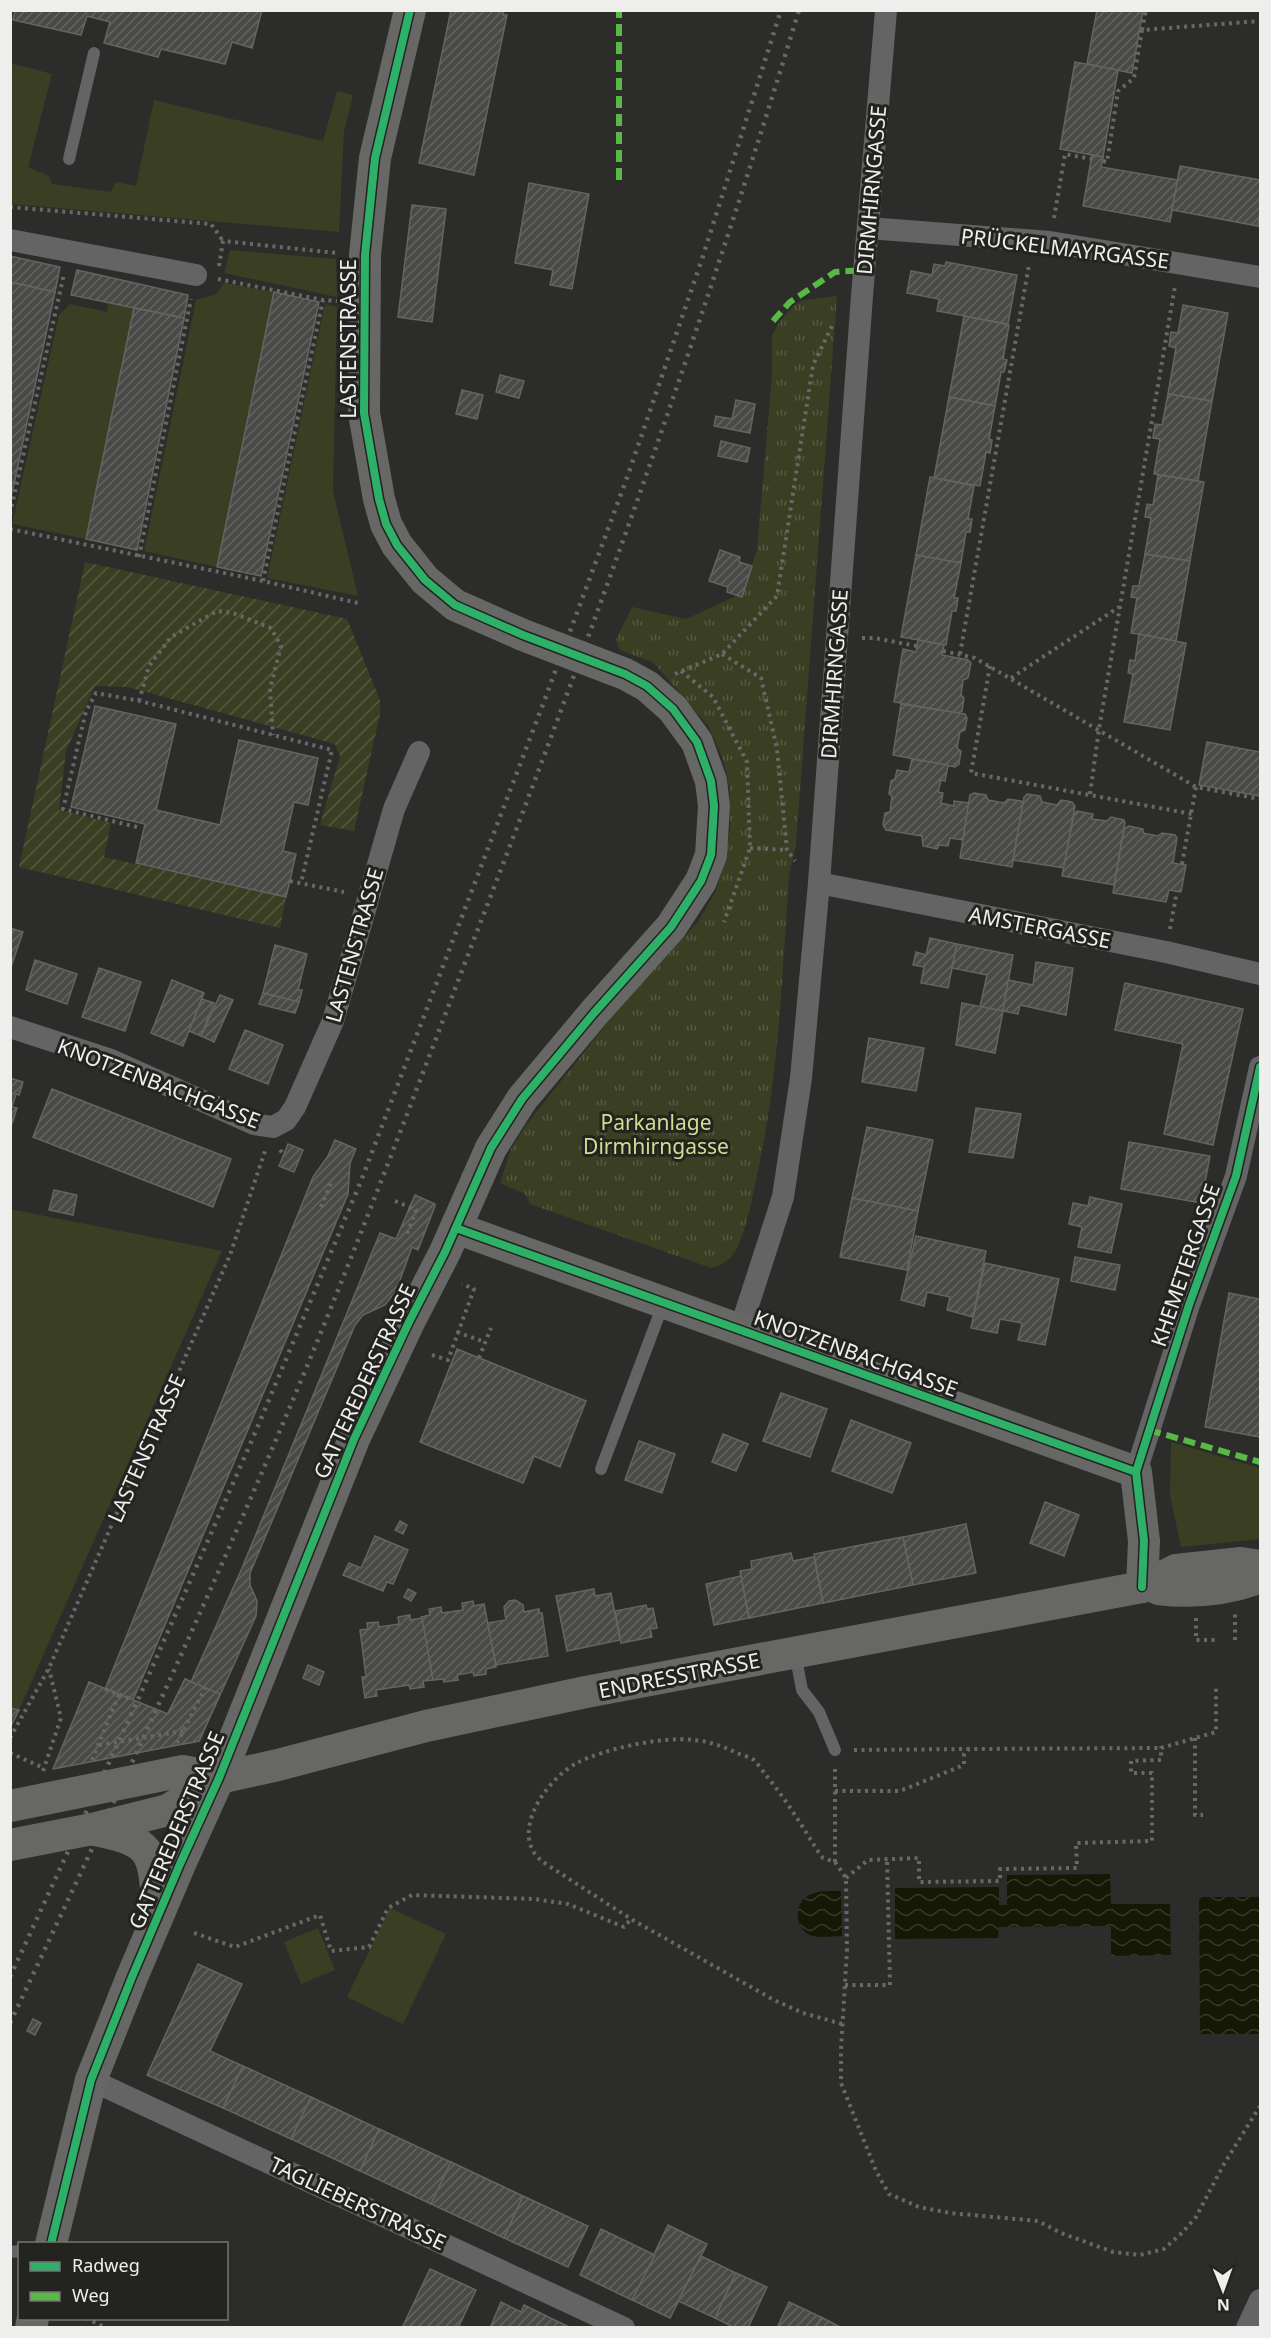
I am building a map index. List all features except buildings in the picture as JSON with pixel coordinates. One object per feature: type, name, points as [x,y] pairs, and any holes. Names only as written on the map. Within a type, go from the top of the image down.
[{"type":"street","name":"LASTENSTRASSE","points":[[410,10],[375,158],[365,255],[364,413],[379,499],[386,524],[408,560],[441,594],[475,615],[596,662]]},
{"type":"street","name":"DIRMHIRNGASSE","points":[[740,1330],[783,1197],[801,1078],[819,883],[862,296],[886,10]]},
{"type":"street","name":"PRÜCKELMAYRGASSE","points":[[868,228],[1041,242],[1179,262],[1260,277]]},
{"type":"street","points":[[10,240],[206,277]]},
{"type":"street","name":"GATTEREDERSTRASSE","points":[[51,2242],[91,2080],[158,1916],[219,1778],[354,1439],[456,1227],[491,1148],[522,1099],[594,1013],[671,927],[701,881],[711,855],[714,806],[711,781],[703,756],[686,725],[663,698],[647,686],[596,662]]},
{"type":"street","name":"LASTENSTRASSE","points":[[273,1127],[286,1120],[295,1107],[333,1021],[394,809],[419,752]]},
{"type":"street","name":"AMSTERGASSE","points":[[819,883],[1166,952],[1260,974]]},
{"type":"street","name":"KNOTZENBACHGASSE","points":[[10,1027],[111,1060],[254,1124],[273,1127]]},
{"type":"street","name":"KHEMETERGASSE","points":[[1136,1472],[1189,1305],[1236,1176],[1260,1067]]},
{"type":"street","name":"KNOTZENBACHGASSE","points":[[456,1227],[1136,1472]]},
{"type":"street","points":[[1136,1472],[1144,1541],[1142,1587]]},
{"type":"street","name":"ENDRESSTRASSE","points":[[10,1845],[92,1829],[168,1810],[219,1778],[278,1766],[426,1726],[586,1692],[1142,1587],[1176,1570],[1241,1563],[1260,1566]]},
{"type":"street","name":"ENDRESSTRASSE","points":[[1142,1587],[1177,1591],[1209,1590],[1246,1583],[1260,1577]]},
{"type":"street","name":"ENDRESSTRASSE","points":[[10,1806],[183,1771],[219,1778]]},
{"type":"street","points":[[92,1829],[114,1833],[140,1844],[153,1861],[158,1916]]},
{"type":"street","name":"TAGLIEBERSTRASSE","points":[[91,2080],[624,2328]]},
{"type":"street","points":[[1247,2328],[1260,2300]]},
{"type":"lane","points":[[69,159],[94,53]]},
{"type":"lane","points":[[601,1469],[664,1302]]},
{"type":"lane","points":[[795,1652],[802,1690],[819,1712],[835,1750]]},
{"type":"path","points":[[1102,161],[1107,162],[1118,92],[1134,78],[1146,10]]},
{"type":"path","points":[[1142,30],[1260,21]]},
{"type":"path","points":[[960,654],[1041,242],[1065,154],[1091,159]]},
{"type":"path","points":[[10,207],[210,224],[223,242],[365,255]]},
{"type":"path","points":[[139,557],[206,277],[223,242]]},
{"type":"path","points":[[10,513],[69,252]]},
{"type":"path","points":[[1090,794],[1099,729],[1179,262]]},
{"type":"path","points":[[206,277],[323,300],[364,302]]},
{"type":"path","points":[[647,686],[722,654],[777,596],[813,365],[839,313],[862,296]]},
{"type":"path","points":[[263,581],[323,300]]},
{"type":"path","points":[[10,530],[362,603]]},
{"type":"path","points":[[1011,678],[1120,607]]},
{"type":"path","points":[[139,701],[149,666],[171,637],[217,611],[233,613],[271,628],[281,646],[270,689],[273,735]]},
{"type":"path","points":[[836,638],[874,638],[917,646]]},
{"type":"path","points":[[943,651],[975,658],[990,666],[1196,787],[1260,799]]},
{"type":"path","points":[[722,654],[761,678],[777,749],[787,850],[795,862]]},
{"type":"path","points":[[990,666],[971,773],[1192,814]]},
{"type":"path","points":[[137,827],[63,808],[87,711],[96,693],[139,701],[332,750],[301,883]]},
{"type":"path","points":[[1182,864],[1196,787]]},
{"type":"path","points":[[750,848],[787,850]]},
{"type":"path","points":[[290,881],[340,891]]},
{"type":"path","points":[[1166,952],[1177,891]]},
{"type":"path","points":[[321,1207],[331,1182]]},
{"type":"path","points":[[395,1201],[416,1209],[406,1234]]},
{"type":"path","points":[[432,1355],[448,1360],[474,1290],[462,1284]]},
{"type":"path","points":[[479,1358],[491,1328]]},
{"type":"path","points":[[457,1332],[485,1342]]},
{"type":"path","points":[[1196,1608],[1196,1640],[1216,1640]]},
{"type":"path","points":[[1235,1612],[1235,1640]]},
{"type":"path","points":[[42,1774],[61,1718],[49,1668]]},
{"type":"path","points":[[868,1750],[1161,1748],[1216,1732],[1216,1685]]},
{"type":"path","points":[[177,1744],[205,1688]]},
{"type":"path","points":[[105,1689],[133,1700]]},
{"type":"path","points":[[119,1694],[99,1745],[183,1731]]},
{"type":"path","points":[[1195,1738],[1195,1815],[1203,1815]]},
{"type":"path","points":[[835,1862],[823,1858],[779,1791],[754,1760],[709,1742],[690,1739],[652,1742],[619,1748],[576,1763],[545,1791],[533,1811],[530,1822],[531,1845],[546,1864],[630,1919],[774,2000],[803,2013],[842,2024]]},
{"type":"path","points":[[846,1878],[868,1860],[919,1858],[919,1882],[1000,1881],[999,1869],[1077,1868],[1076,1843],[1152,1841],[1152,1773],[1131,1773],[1131,1761],[1161,1760],[1161,1748]]},
{"type":"path","points":[[835,1791],[900,1791],[964,1765],[964,1754],[969,1749]]},
{"type":"path","points":[[835,1750],[835,1862],[846,1878],[841,2083],[876,2171],[889,2194],[919,2207],[1038,2221],[1061,2233],[1113,2252],[1140,2255],[1164,2249],[1196,2217],[1224,2164],[1260,2106]]},
{"type":"path","points":[[10,1753],[44,1768]]},
{"type":"path","points":[[845,1985],[890,1985],[887,1859]]},
{"type":"path","points":[[194,1933],[235,1947],[320,1915],[331,1951],[369,1947],[388,1908],[411,1895],[534,1899],[568,1904],[624,1927],[630,1919]]},
{"type":"path","points":[[88,2320],[106,2328]]},
{"type":"green space","points":[[11,63],[52,74],[28,167],[49,176],[52,184],[111,192],[116,182],[136,186],[154,100],[323,141],[337,91],[353,95],[344,132],[339,232],[11,204]]},
{"type":"green space","points":[[230,250],[336,259],[337,297],[224,273]]},
{"type":"green space","points":[[224,283],[274,292],[217,567],[144,551],[196,300],[216,294]]},
{"type":"green space","name":"Parkanlage Dirmhirngasse","points":[[837,296],[796,844],[789,876],[775,1064],[757,1175],[743,1233],[732,1257],[711,1268],[530,1204],[525,1194],[500,1183],[511,1149],[526,1125],[628,997],[698,922],[716,891],[726,857],[730,829],[730,789],[722,757],[709,727],[654,663],[620,650],[616,640],[632,607],[686,619],[736,596],[743,589],[757,551],[772,375],[772,336],[778,324],[794,305],[804,300]]},
{"type":"green space","points":[[108,303],[134,308],[86,539],[12,524],[59,315],[70,304],[107,312]]},
{"type":"green space","points":[[325,304],[337,307],[333,491],[358,596],[267,578]]},
{"type":"green space","points":[[85,562],[347,619],[380,700],[380,714],[354,831],[320,825],[340,756],[335,744],[128,687],[95,686],[66,751],[59,810],[111,823],[104,857],[286,897],[280,928],[19,867]]},
{"type":"green space","points":[[10,1209],[222,1251],[19,1710],[10,1708]]},
{"type":"green space","points":[[1171,1442],[1260,1468],[1260,1539],[1181,1547],[1170,1495]]},
{"type":"green space","points":[[390,1908],[446,1934],[403,2024],[347,1997]]},
{"type":"green space","points":[[318,1928],[335,1970],[301,1984],[284,1942]]},
{"type":"water","points":[[1110,1874],[1111,1904],[1170,1904],[1171,1955],[1111,1956],[1111,1926],[999,1927],[998,1938],[895,1939],[895,1888],[999,1887],[999,1905],[1007,1905],[1007,1875]]},
{"type":"water","points":[[841,1891],[842,1936],[816,1937],[802,1929],[798,1911],[804,1899],[816,1892]]},
{"type":"water","points":[[1199,1897],[1260,1897],[1260,2034],[1200,2034]]},
{"type":"railway","points":[[10,1977],[137,1702],[252,1440],[361,1181],[628,475],[703,256],[781,10]]},
{"type":"railway","points":[[10,2023],[144,1737],[241,1521],[377,1193],[605,591],[725,244],[799,10]]},
{"type":"marked path","points":[[619,10],[619,180]]},
{"type":"marked path","points":[[773,321],[790,302],[835,272],[864,270]]},
{"type":"marked path","points":[[1149,1430],[1260,1462]]},
{"type":"cycle path","points":[[51,2242],[91,2080],[132,1977],[219,1778],[354,1439],[445,1252],[491,1148],[522,1099],[594,1013],[671,927],[701,881],[711,855],[714,806],[711,781],[697,742],[673,709],[647,686],[625,674],[523,635],[455,605],[425,580],[397,545],[386,524],[379,499],[364,413],[365,255],[375,158],[410,10]]},
{"type":"cycle path","points":[[1136,1472],[1189,1305],[1236,1176],[1260,1067]]},
{"type":"cycle path","points":[[456,1228],[1136,1472],[1144,1541],[1142,1587]]}]
